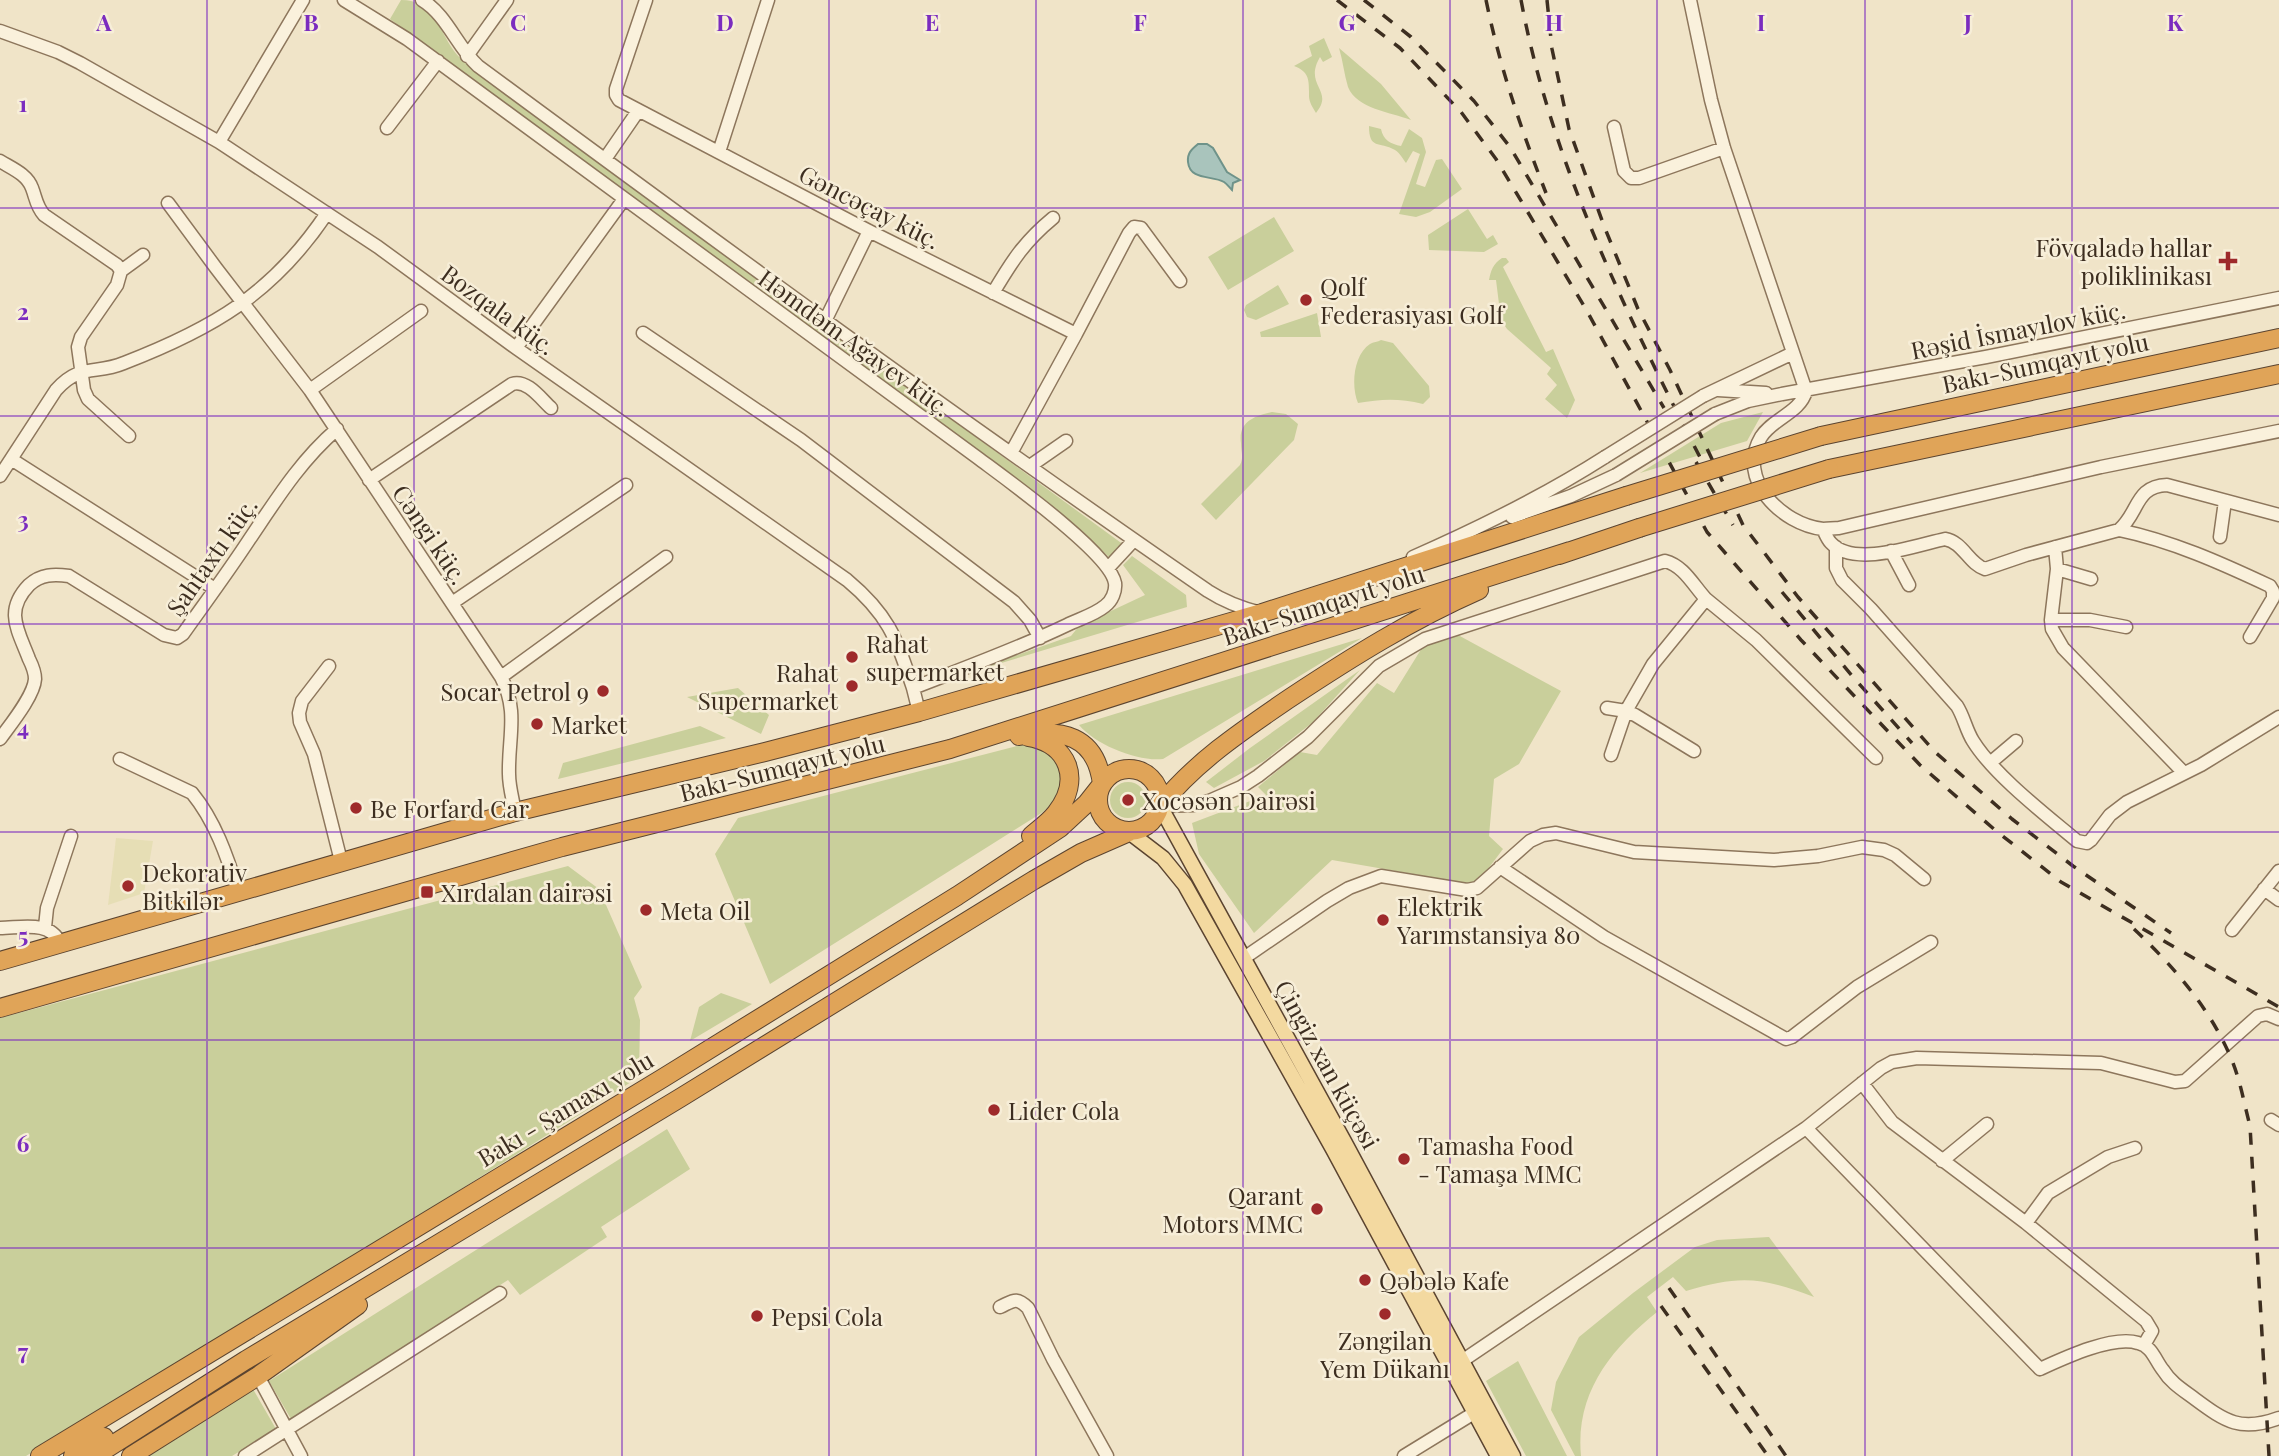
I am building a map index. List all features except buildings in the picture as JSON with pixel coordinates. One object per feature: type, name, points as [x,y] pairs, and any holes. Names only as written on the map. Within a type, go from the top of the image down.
[{"type":"highway","name":"Bakı-Sumqayıt yolu","points":[[0,961],[515,812],[919,712],[1262,613],[1821,436],[2279,338]]},
{"type":"highway","points":[[1160,806],[1156,785],[1147,774],[1133,769],[1118,771],[1106,778],[1098,800],[1102,816],[1113,827],[1129,832],[1146,826],[1155,818],[1173,789],[1196,767],[1344,662],[1436,609],[1570,551],[1829,470],[2279,374]]},
{"type":"highway","name":"Bakı-Sumqayıt yolu","points":[[0,1008],[562,847],[950,749],[1570,551]]},
{"type":"highway","points":[[950,749],[1048,732],[1069,735],[1095,759],[1102,784]]},
{"type":"highway","points":[[957,896],[1048,821],[1057,812],[1067,793],[1069,773],[1062,754],[1055,747],[1038,739],[1021,736]]},
{"type":"highway","name":"Bakı - Şamaxı yolu","points":[[40,1456],[957,896],[1060,828],[1087,803],[1102,784]]},
{"type":"highway","name":"Bakı - Şamaxı yolu","points":[[95,1456],[246,1360],[1034,880],[1081,853],[1129,832]]},
{"type":"highway","name":"Bakı - Şamaxı yolu","points":[[131,1456],[258,1376],[476,1222]]},
{"type":"highway","points":[[73,1456],[171,1398],[246,1360]]},
{"type":"main road","name":"Çingiz xan küçəsi","points":[[1160,806],[1340,1132],[1513,1456]]},
{"type":"main road","name":"Çingiz xan küçəsi","points":[[1129,832],[1163,858],[1185,885],[1498,1456]]},
{"type":"street","points":[[219,142],[303,0]]},
{"type":"street","name":"Həmdəm Ağayev küç.","points":[[344,0],[381,21],[438,61],[1028,496],[1109,567]]},
{"type":"street","points":[[422,0],[435,9],[467,56],[825,321],[1222,600],[1239,608],[1262,613]]},
{"type":"street","points":[[467,56],[507,0]]},
{"type":"street","name":"Gəncəçay küç.","points":[[646,0],[616,89],[619,100],[870,231],[1076,334]]},
{"type":"street","points":[[719,152],[768,0]]},
{"type":"street","points":[[1690,0],[1724,148],[1806,391],[1800,404],[1759,440],[1754,460],[1755,471],[1764,496],[1772,504],[1807,524],[1839,528],[2101,467],[2279,431]]},
{"type":"street","name":"Bozqala küç.","points":[[0,31],[80,63],[219,142],[419,276],[516,348],[771,525],[868,598],[897,640],[913,688]]},
{"type":"street","points":[[387,128],[438,61]]},
{"type":"street","points":[[605,159],[638,111]]},
{"type":"street","points":[[1614,127],[1623,171],[1631,178],[1639,178],[1724,148]]},
{"type":"street","points":[[0,161],[29,181],[38,208],[44,215],[117,265],[121,271]]},
{"type":"street","points":[[516,348],[624,199]]},
{"type":"street","name":"Cəngi küç.","points":[[168,203],[310,390],[501,677],[508,690],[512,710],[509,775],[515,812]]},
{"type":"street","points":[[0,476],[65,380],[80,371],[120,365],[213,323],[263,289],[292,259],[327,213]]},
{"type":"street","points":[[993,293],[1018,251],[1053,218]]},
{"type":"street","points":[[1011,453],[1134,227],[1141,228],[1180,281]]},
{"type":"street","points":[[825,321],[870,231]]},
{"type":"street","points":[[129,436],[88,398],[80,371],[79,341],[117,285],[121,271],[143,255]]},
{"type":"street","name":"Rəşid İsmayılov küç.","points":[[1783,394],[2279,298]]},
{"type":"street","points":[[310,390],[421,312]]},
{"type":"street","points":[[643,333],[801,440],[1014,602],[1030,620],[1040,638]]},
{"type":"street","points":[[1468,533],[1560,484],[1709,393],[1793,353]]},
{"type":"street","points":[[369,480],[517,382],[525,384],[551,408]]},
{"type":"street","points":[[1709,393],[1783,394]]},
{"type":"street","points":[[1348,585],[1468,533],[1571,496],[1616,475],[1715,414],[1748,401],[1783,394]]},
{"type":"street","name":"Şahtaxtı küç.","points":[[0,739],[31,692],[35,680],[34,671],[8,606],[32,583],[45,575],[69,576],[164,635],[177,638],[183,634],[215,589],[278,495],[309,456],[337,429]]},
{"type":"street","points":[[1030,466],[1066,441]]},
{"type":"street","points":[[12,459],[215,589]]},
{"type":"street","points":[[452,603],[626,485]]},
{"type":"street","points":[[2119,530],[2130,519],[2139,499],[2155,486],[2167,485],[2279,515]]},
{"type":"street","points":[[2220,537],[2225,501]]},
{"type":"street","points":[[1823,528],[1830,542],[1836,547],[1861,555],[1951,540],[1975,564],[1985,569],[2119,530],[2146,536],[2177,545],[2270,586],[2273,598],[2250,637]]},
{"type":"street","points":[[919,712],[913,688],[1040,638],[1105,607],[1115,590],[1109,567],[1134,540]]},
{"type":"street","points":[[1836,547],[1836,568],[1842,580],[1957,706],[1964,716],[1972,740],[1990,763],[2051,820],[2082,843],[2091,840],[2110,816],[2127,802],[2235,745],[2279,717]]},
{"type":"street","points":[[2055,547],[2057,569],[2052,629],[2063,648],[2184,773]]},
{"type":"street","points":[[1891,551],[1909,585]]},
{"type":"street","points":[[501,677],[666,557]]},
{"type":"street","points":[[1160,806],[1194,805],[1241,787],[1279,762],[1308,737],[1379,666],[1425,639],[1665,561],[1680,567],[1706,599],[1756,640],[1875,758]]},
{"type":"street","points":[[2057,569],[2091,579]]},
{"type":"street","points":[[1611,755],[1626,711],[1660,654],[1706,599]]},
{"type":"street","points":[[2051,620],[2090,620],[2126,627]]},
{"type":"street","points":[[329,666],[302,701],[299,713],[300,722],[314,754],[341,861]]},
{"type":"street","points":[[1607,708],[1626,711],[1694,751]]},
{"type":"street","points":[[1990,763],[2017,741]]},
{"type":"street","points":[[120,759],[192,793],[200,802],[221,842],[238,891]]},
{"type":"street","points":[[1244,958],[1327,901],[1371,878],[1381,876],[1467,890],[1477,888],[1530,841],[1556,833],[1634,852],[1774,860],[1818,856],[1862,847],[1884,850],[1895,855],[1924,879]]},
{"type":"street","points":[[45,928],[47,908],[71,836]]},
{"type":"street","points":[[1500,867],[1604,937],[1786,1039],[1857,987],[1931,942]]},
{"type":"street","points":[[2232,930],[2279,871]]},
{"type":"street","points":[[2264,889],[2279,900]]},
{"type":"street","points":[[0,928],[45,928],[53,931],[60,943]]},
{"type":"street","points":[[1462,1362],[1806,1128],[1892,1062],[1917,1058],[2101,1063],[2175,1082],[2185,1081],[2258,1016],[2267,1014],[2279,1018]]},
{"type":"street","points":[[1862,1083],[1892,1122],[2026,1223],[2146,1321],[2152,1331],[2144,1345]]},
{"type":"street","points":[[1942,1161],[1987,1124]]},
{"type":"street","points":[[1806,1128],[2040,1369],[2078,1352],[2125,1340],[2144,1345],[2173,1383],[2221,1418],[2250,1425],[2279,1418]]},
{"type":"street","points":[[2026,1223],[2048,1194],[2108,1157],[2136,1148]]},
{"type":"street","points":[[245,1456],[500,1293]]},
{"type":"street","points":[[1000,1307],[1015,1300],[1021,1301],[1028,1308],[1107,1456]]},
{"type":"street","points":[[258,1376],[301,1456]]},
{"type":"street","points":[[1404,1456],[1474,1413]]},
{"type":"shaded area","points":[[116,838],[153,841],[144,893],[108,905]]},
{"type":"green space","points":[[401,0],[412,1],[428,10],[454,51],[478,74],[1124,545],[1110,558],[1076,527],[390,19]]},
{"type":"green space","points":[[1324,38],[1332,57],[1323,62],[1320,57],[1316,67],[1316,81],[1322,99],[1316,113],[1310,100],[1308,78],[1294,66],[1312,56],[1309,46]]},
{"type":"green space","points":[[1339,48],[1381,84],[1411,120],[1375,109],[1352,94]]},
{"type":"green space","points":[[1369,126],[1381,129],[1388,141],[1401,146],[1409,129],[1422,138],[1426,152],[1416,184],[1425,187],[1436,160],[1442,159],[1462,189],[1430,212],[1416,217],[1399,214],[1420,154],[1413,151],[1406,163],[1395,150],[1373,142]]},
{"type":"green space","points":[[1468,209],[1487,239],[1493,235],[1498,244],[1484,252],[1429,250],[1428,235]]},
{"type":"green space","points":[[1274,217],[1294,251],[1228,290],[1208,257]]},
{"type":"green space","points":[[1502,258],[1509,262],[1503,267],[1546,352],[1553,349],[1575,400],[1567,418],[1545,399],[1557,385],[1547,374],[1551,368],[1507,329],[1501,320],[1496,280],[1489,280],[1493,268]]},
{"type":"green space","points":[[1278,285],[1289,304],[1256,320],[1247,317],[1244,310],[1246,305]]},
{"type":"green space","points":[[1317,313],[1321,337],[1261,337],[1260,332]]},
{"type":"green space","points":[[1381,340],[1393,343],[1429,386],[1430,397],[1423,404],[1390,400],[1358,403],[1354,380],[1357,363],[1364,349]]},
{"type":"green space","points":[[1272,412],[1286,414],[1298,424],[1294,440],[1216,520],[1201,504],[1240,465],[1241,436],[1245,425],[1253,418]]},
{"type":"green space","points":[[1763,412],[1747,441],[1640,473],[1721,423]]},
{"type":"green space","points":[[1132,556],[1186,595],[1187,607],[955,677],[1071,636],[1079,626],[1145,595],[1123,565]]},
{"type":"green space","points":[[1458,635],[1561,691],[1519,764],[1494,779],[1489,836],[1503,849],[1488,869],[1471,884],[1332,860],[1254,933],[1199,854],[1192,823],[1266,795],[1258,787],[1300,752],[1317,755],[1377,683],[1394,693],[1425,643]]},
{"type":"green space","points":[[1362,638],[1163,759],[1142,758],[1118,751],[1096,739],[1079,725]]},
{"type":"green space","points":[[1360,670],[1313,722],[1264,761],[1214,788],[1206,782],[1250,748]]},
{"type":"green space","points":[[738,688],[769,715],[761,734],[687,697]]},
{"type":"green space","points":[[700,726],[726,738],[558,779],[563,763]]},
{"type":"green space","points":[[1025,744],[1045,751],[1058,764],[1062,782],[1059,792],[1049,806],[770,984],[715,854],[738,818]]},
{"type":"green space","name":"Xocəsən Dairəsi","points":[[1128,782],[1140,788],[1146,800],[1140,812],[1128,818],[1116,812],[1110,800],[1116,788]]},
{"type":"green space","points":[[568,866],[599,889],[642,987],[634,998],[640,1020],[639,1077],[379,1241],[26,1456],[0,1456],[0,1018]]},
{"type":"green space","points":[[721,993],[752,1004],[690,1041],[699,1007]]},
{"type":"green space","points":[[667,1129],[690,1169],[601,1227],[607,1237],[520,1295],[508,1280],[291,1419],[269,1381]]},
{"type":"green space","points":[[1769,1237],[1814,1297],[1779,1285],[1750,1280],[1721,1282],[1686,1291],[1673,1277],[1647,1297],[1657,1312],[1625,1341],[1600,1374],[1584,1412],[1581,1456],[1575,1456],[1551,1410],[1556,1382],[1579,1337],[1695,1247],[1717,1240]]},
{"type":"green space","points":[[1518,1361],[1567,1456],[1526,1456],[1486,1381]]},
{"type":"green space","points":[[253,1389],[276,1429],[232,1456],[149,1456]]},
{"type":"water","points":[[1198,144],[1207,144],[1213,148],[1227,172],[1240,180],[1233,183],[1232,190],[1224,182],[1197,175],[1190,168],[1188,156]]},
{"type":"railway","points":[[1337,0],[1400,48],[1461,112],[1496,159],[1587,311],[1707,532],[1801,640],[1920,765],[1995,830],[2061,882],[2279,1007]]},
{"type":"railway","points":[[1364,0],[1411,37],[1474,101],[1510,147],[1664,408]]},
{"type":"railway","points":[[1486,0],[1512,98],[1546,193]]},
{"type":"railway","points":[[1521,0],[1552,122],[1573,182],[1622,298],[1705,467]]},
{"type":"railway","points":[[1547,0],[1552,49],[1569,129],[1604,226],[1638,309],[1670,370],[1743,525],[1798,597],[1935,752],[2012,819],[2073,866],[2171,933]]},
{"type":"railway","points":[[1696,462],[1733,525]]},
{"type":"railway","points":[[1782,592],[1912,743]]},
{"type":"railway","points":[[2134,929],[2163,958],[2201,1005],[2231,1058],[2242,1091],[2250,1126],[2269,1456]]},
{"type":"railway","points":[[1669,1288],[1786,1456]]},
{"type":"railway","points":[[1661,1306],[1768,1456]]},
{"type":"place","name":"Fövqaladə hallar poliklinikası","points":[[2228,261]]},
{"type":"place","name":"Qolf Federasiyası Golf","points":[[1306,300]]},
{"type":"place","name":"Rahat supermarket","points":[[852,657]]},
{"type":"place","name":"Rahat Supermarket","points":[[852,686]]},
{"type":"place","name":"Socar Petrol 9","points":[[603,691]]},
{"type":"place","name":"Market","points":[[537,724]]},
{"type":"place","name":"Xocəsən Dairəsi","points":[[1128,800]]},
{"type":"place","name":"Be Forfard Car","points":[[356,808]]},
{"type":"place","name":"Dekorativ Bitkilər","points":[[128,886]]},
{"type":"place","name":"Xırdalan dairəsi","points":[[427,892]]},
{"type":"place","name":"Meta Oil","points":[[646,910]]},
{"type":"place","name":"Elektrik Yarımstansiya 80","points":[[1383,920]]},
{"type":"place","name":"Lider Cola","points":[[994,1110]]},
{"type":"place","name":"Tamasha Food - Tamaşa MMC","points":[[1404,1159]]},
{"type":"place","name":"Qarant Motors MMC","points":[[1317,1209]]},
{"type":"place","name":"Qəbələ Kafe","points":[[1365,1280]]},
{"type":"place","name":"Zəngilan Yem Dükanı","points":[[1385,1314]]},
{"type":"place","name":"Pepsi Cola","points":[[757,1316]]}]
